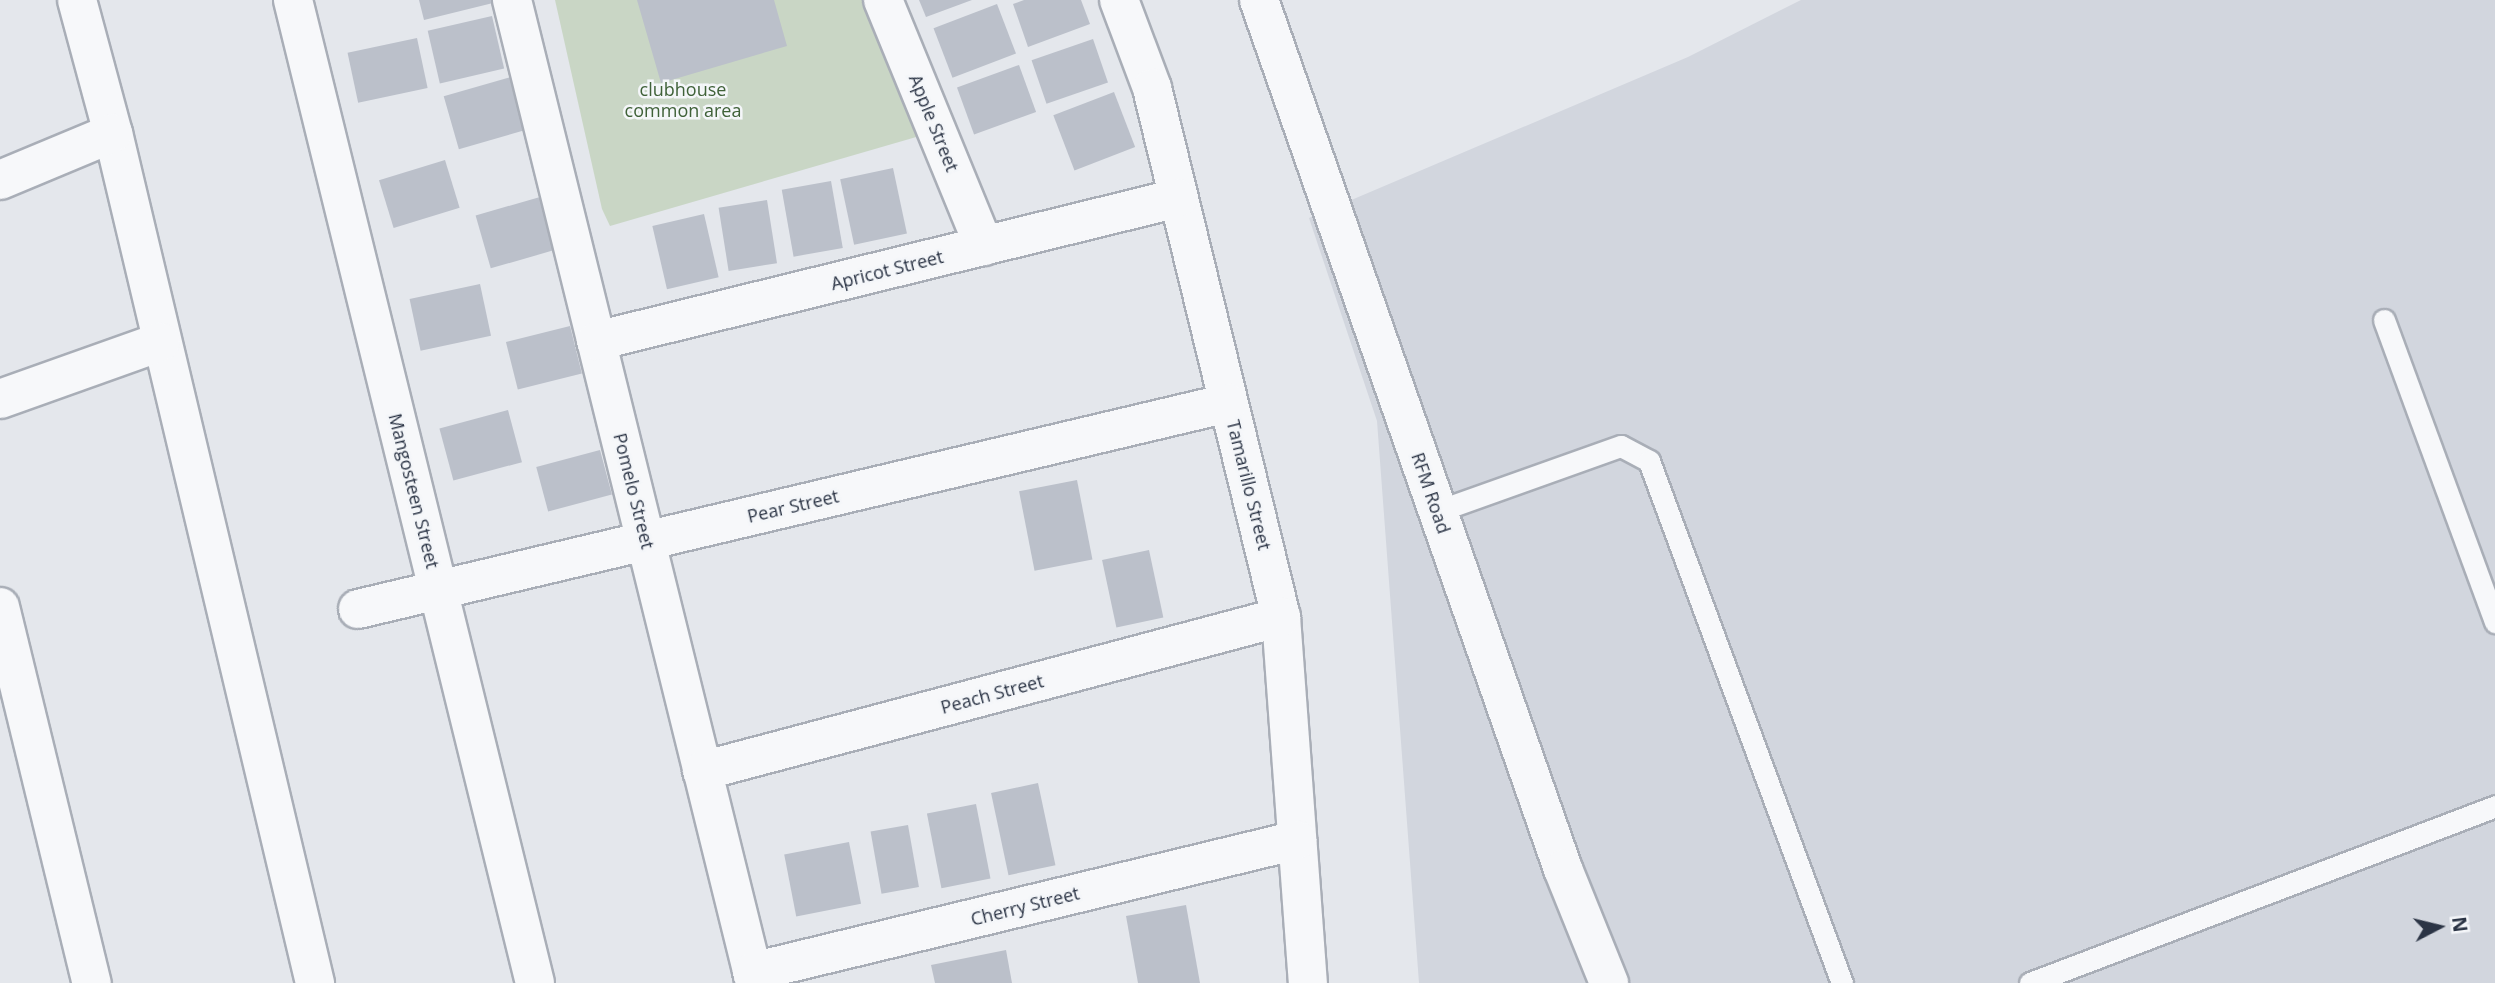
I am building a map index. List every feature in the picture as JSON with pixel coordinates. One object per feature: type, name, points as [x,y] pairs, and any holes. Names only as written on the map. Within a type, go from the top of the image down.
[{"type":"street","points":[[77,0],[113,133],[160,342],[316,983]]},
{"type":"street","name":"Mangosteen Street","points":[[293,0],[535,983]]},
{"type":"street","name":"Pomelo Street","points":[[512,0],[753,977]]},
{"type":"street","name":"Apple Street","points":[[883,0],[984,246]]},
{"type":"street","name":"Tamarillo Street","points":[[1119,0],[1152,88],[1281,617],[1308,983]]},
{"type":"street","name":"RFM Road","points":[[1259,0],[1563,869],[1609,983]]},
{"type":"street","points":[[0,180],[113,133]]},
{"type":"street","name":"Apricot Street","points":[[596,341],[1178,198]]},
{"type":"street","points":[[0,399],[160,342]]},
{"type":"street","name":"Pear Street","points":[[358,608],[1228,403]]},
{"type":"street","points":[[0,607],[92,983]]},
{"type":"street","name":"Peach Street","points":[[702,771],[1281,617]]},
{"type":"street","name":"Cherry Street","points":[[753,977],[1297,840]]},
{"type":"lane","points":[[2384,320],[2495,622]]},
{"type":"lane","points":[[1438,511],[1620,446],[1649,461],[1842,983]]},
{"type":"lane","points":[[2030,983],[2495,806]]},
{"type":"shaded area","points":[[1801,0],[2495,0],[2495,983],[1419,983],[1377,421],[1309,218],[1688,57]]},
{"type":"green space","name":"clubhouse common area","points":[[555,0],[876,0],[930,133],[610,226],[602,209]]},
{"type":"building","points":[[419,0],[492,0],[493,3],[424,20]]},
{"type":"building","points":[[637,0],[774,0],[787,46],[661,83]]},
{"type":"building","points":[[919,0],[972,0],[926,17]]},
{"type":"building","points":[[1024,0],[1081,0],[1090,24],[1028,47],[1013,4]]},
{"type":"building","points":[[997,4],[1016,53],[953,78],[934,28]]},
{"type":"building","points":[[492,16],[504,69],[440,83],[428,31]]},
{"type":"building","points":[[417,38],[428,88],[358,103],[348,53]]},
{"type":"building","points":[[1093,39],[1108,82],[1047,104],[1032,60]]},
{"type":"building","points":[[1019,65],[1036,112],[974,135],[957,88]]},
{"type":"building","points":[[511,77],[526,130],[459,149],[444,96]]},
{"type":"building","points":[[1114,92],[1135,147],[1074,170],[1053,115]]},
{"type":"building","points":[[445,160],[460,208],[394,228],[379,180]]},
{"type":"building","points":[[893,168],[907,234],[854,245],[840,179]]},
{"type":"building","points":[[831,181],[843,248],[794,257],[782,190]]},
{"type":"building","points":[[540,197],[555,250],[491,268],[476,215]]},
{"type":"building","points":[[767,200],[777,263],[729,271],[719,208]]},
{"type":"building","points":[[704,214],[719,277],[667,289],[652,226]]},
{"type":"building","points":[[480,284],[491,336],[421,351],[410,299]]},
{"type":"building","points":[[570,326],[582,374],[518,390],[506,342]]},
{"type":"building","points":[[508,410],[522,462],[453,481],[439,428]]},
{"type":"building","points":[[600,450],[612,494],[548,512],[536,467]]},
{"type":"building","points":[[1077,480],[1092,560],[1035,571],[1019,491]]},
{"type":"building","points":[[1149,550],[1163,617],[1116,627],[1102,560]]},
{"type":"building","points":[[1038,783],[1055,865],[1009,875],[991,793]]},
{"type":"building","points":[[976,804],[991,879],[941,888],[927,814]]},
{"type":"building","points":[[908,825],[919,887],[882,894],[871,832]]},
{"type":"building","points":[[849,842],[861,904],[796,916],[784,855]]},
{"type":"building","points":[[1186,905],[1200,983],[1138,983],[1126,916]]},
{"type":"building","points":[[1006,950],[1012,983],[935,983],[931,965]]}]
